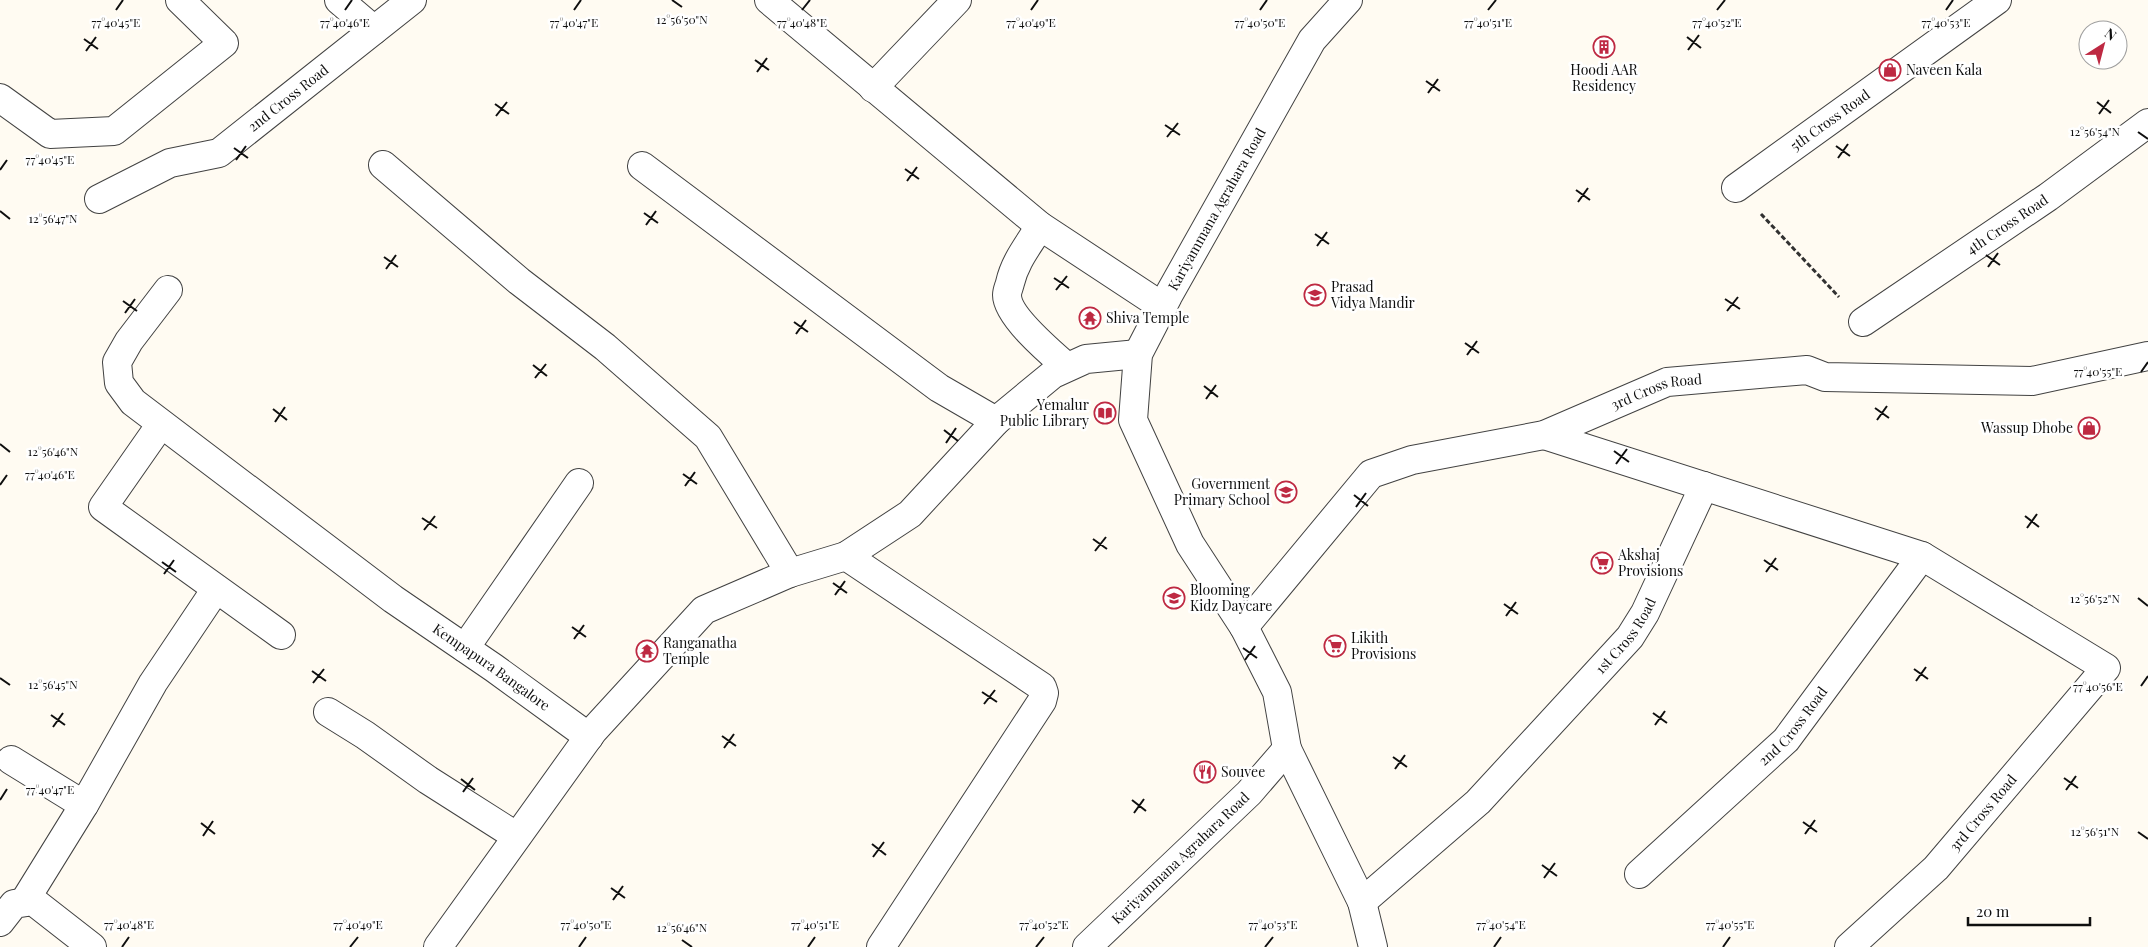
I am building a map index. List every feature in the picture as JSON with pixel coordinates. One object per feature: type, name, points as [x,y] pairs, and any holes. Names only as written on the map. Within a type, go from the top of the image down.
[{"type":"street","points":[[0,98],[50,134],[114,131],[224,43],[180,0]]},
{"type":"street","points":[[340,0],[374,30]]},
{"type":"street","name":"2nd Cross Road","points":[[99,199],[170,163],[219,153],[412,0]]},
{"type":"street","points":[[769,0],[1040,226],[1163,306]]},
{"type":"street","points":[[873,88],[957,0]]},
{"type":"street","name":"Kariyammana Agrahara Road","points":[[1087,947],[1248,793],[1287,749],[1277,692],[1244,627],[1190,544],[1134,420],[1138,354],[1312,40],[1348,0]]},
{"type":"street","name":"5th Cross Road","points":[[1736,188],[1997,0]]},
{"type":"street","name":"4th Cross Road","points":[[1863,322],[2048,197],[2148,123]]},
{"type":"street","points":[[383,165],[519,281],[605,347],[708,437],[790,573]]},
{"type":"street","points":[[642,166],[939,388],[996,421]]},
{"type":"street","points":[[1040,226],[1022,251],[1014,268],[1007,295],[1017,318],[1048,350],[1068,367]]},
{"type":"street","name":"Kempapura Bangalore","points":[[168,290],[129,341],[117,362],[119,383],[133,402],[393,599],[548,706],[589,737]]},
{"type":"street","points":[[438,947],[589,737],[704,610],[790,573],[846,556],[910,514],[996,421],[1053,374],[1086,359],[1138,354]]},
{"type":"street","name":"3rd Cross Road","points":[[1244,627],[1371,474],[1412,460],[1544,435],[1667,382],[1807,370],[1825,378],[2032,381],[2148,356]]},
{"type":"street","points":[[162,424],[103,507],[281,635]]},
{"type":"street","points":[[1544,435],[1922,556]]},
{"type":"street","points":[[465,648],[579,484]]},
{"type":"street","name":"1st Cross Road","points":[[1362,902],[1478,802],[1630,637],[1645,613],[1704,486]]},
{"type":"street","points":[[846,556],[1042,687],[1044,693],[1042,701],[881,947]]},
{"type":"street","name":"2nd Cross Road","points":[[1639,874],[1786,740],[1922,556]]},
{"type":"street","name":"3rd Cross Road","points":[[1848,947],[1936,868],[2106,668],[1922,556]]},
{"type":"street","points":[[24,902],[84,805],[153,682],[216,589]]},
{"type":"street","points":[[328,712],[365,735],[428,780],[516,836]]},
{"type":"street","points":[[1287,749],[1362,902],[1373,947]]},
{"type":"street","points":[[11,760],[84,805]]},
{"type":"street","points":[[0,922],[14,904],[33,901],[92,947]]},
{"type":"path","points":[[1736,188],[1863,322]]},
{"type":"place","name":"Hoodi AAR Residency","points":[[1604,47]]},
{"type":"place","name":"Naveen Kala","points":[[1890,70]]},
{"type":"place","name":"Prasad Vidya Mandir","points":[[1315,295]]},
{"type":"place","name":"Shiva Temple","points":[[1090,318]]},
{"type":"place","name":"Yemalur Public Library","points":[[1105,413]]},
{"type":"place","name":"Wassup Dhobe","points":[[2089,428]]},
{"type":"place","name":"Government Primary School","points":[[1286,492]]},
{"type":"place","name":"Akshaj Provisions","points":[[1602,563]]},
{"type":"place","name":"Blooming Kidz Daycare","points":[[1174,598]]},
{"type":"place","name":"Likith Provisions","points":[[1335,646]]},
{"type":"place","name":"Ranganatha Temple","points":[[647,651]]},
{"type":"place","name":"Souvee","points":[[1205,772]]}]
